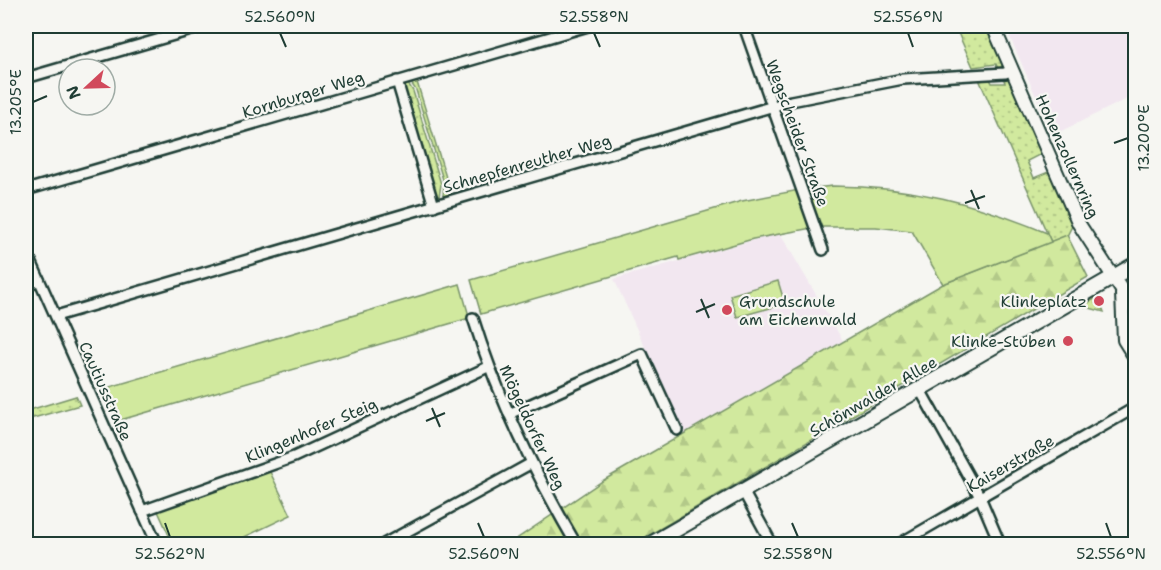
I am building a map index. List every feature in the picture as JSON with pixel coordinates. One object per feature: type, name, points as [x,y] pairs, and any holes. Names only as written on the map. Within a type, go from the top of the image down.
[{"type":"main road","name":"Schönwalder Allee","points":[[651,544],[1111,276],[1136,264]]},
{"type":"street","points":[[26,78],[205,26]]},
{"type":"street","name":"Kornburger Weg","points":[[26,190],[588,26]]},
{"type":"street","name":"Wegscheider Straße","points":[[744,26],[823,249]]},
{"type":"street","name":"Hohenzollernring","points":[[993,26],[1079,224],[1122,294],[1136,312]]},
{"type":"street","name":"Schnepfenreuther Weg","points":[[56,316],[773,106],[872,84],[938,76],[1005,73],[1012,70]]},
{"type":"street","points":[[397,81],[434,206]]},
{"type":"street","name":"Cautiusstraße","points":[[26,250],[158,544]]},
{"type":"street","points":[[26,286],[39,280]]},
{"type":"street","name":"Hohenzollernring","points":[[1122,294],[1124,339],[1136,359]]},
{"type":"street","name":"Mögeldorfer Weg","points":[[473,318],[488,367],[530,464],[576,544]]},
{"type":"street","points":[[508,414],[642,354],[677,430]]},
{"type":"street","name":"Klingenhofer Steig","points":[[142,511],[294,457],[488,367]]},
{"type":"street","points":[[920,388],[980,497],[1000,544]]},
{"type":"street","name":"Kaiserstraße","points":[[899,544],[1136,407]]},
{"type":"street","points":[[384,544],[530,464]]},
{"type":"street","points":[[743,491],[772,544]]},
{"type":"shaded area","points":[[1005,26],[1135,26],[1135,95],[1053,135]]},
{"type":"shaded area","name":"Grundschule am Eichenwald","points":[[780,233],[843,341],[684,433],[614,279]]},
{"type":"green space","points":[[955,26],[987,26],[1002,61],[1002,68],[998,69],[996,64],[973,67]]},
{"type":"green space","points":[[978,77],[989,77],[992,83],[1005,83],[1003,77],[1009,79],[1043,153],[1027,161],[1034,178],[1051,171],[1074,222],[1067,236],[1051,242]]},
{"type":"green space","points":[[407,82],[413,91],[441,184],[439,197],[434,193],[402,90]]},
{"type":"green space","points":[[417,82],[451,194],[443,196],[444,183],[416,90],[411,83]]},
{"type":"green space","points":[[833,186],[890,189],[943,198],[1020,222],[1047,233],[1051,242],[943,284],[912,231],[876,227],[819,227],[805,189]]},
{"type":"green space","points":[[799,190],[812,228],[753,239],[679,260],[678,257],[481,314],[471,280],[742,201]]},
{"type":"green space","points":[[1067,235],[1088,277],[634,544],[509,544],[604,480],[943,284]]},
{"type":"green space","points":[[778,281],[785,304],[737,317],[730,295]]},
{"type":"green space","points":[[460,284],[469,316],[466,319],[117,421],[103,389]]},
{"type":"green space","points":[[1098,297],[1104,312],[1082,306]]},
{"type":"green space","points":[[76,396],[80,405],[26,420],[26,411]]},
{"type":"green space","points":[[269,470],[291,515],[236,541],[237,544],[173,544],[157,509]]},
{"type":"place","name":"Klinkeplatz","points":[[1099,301]]},
{"type":"place","name":"Grundschule am Eichenwald","points":[[727,310]]},
{"type":"place","name":"Klinke-Stuben","points":[[1068,341]]}]
